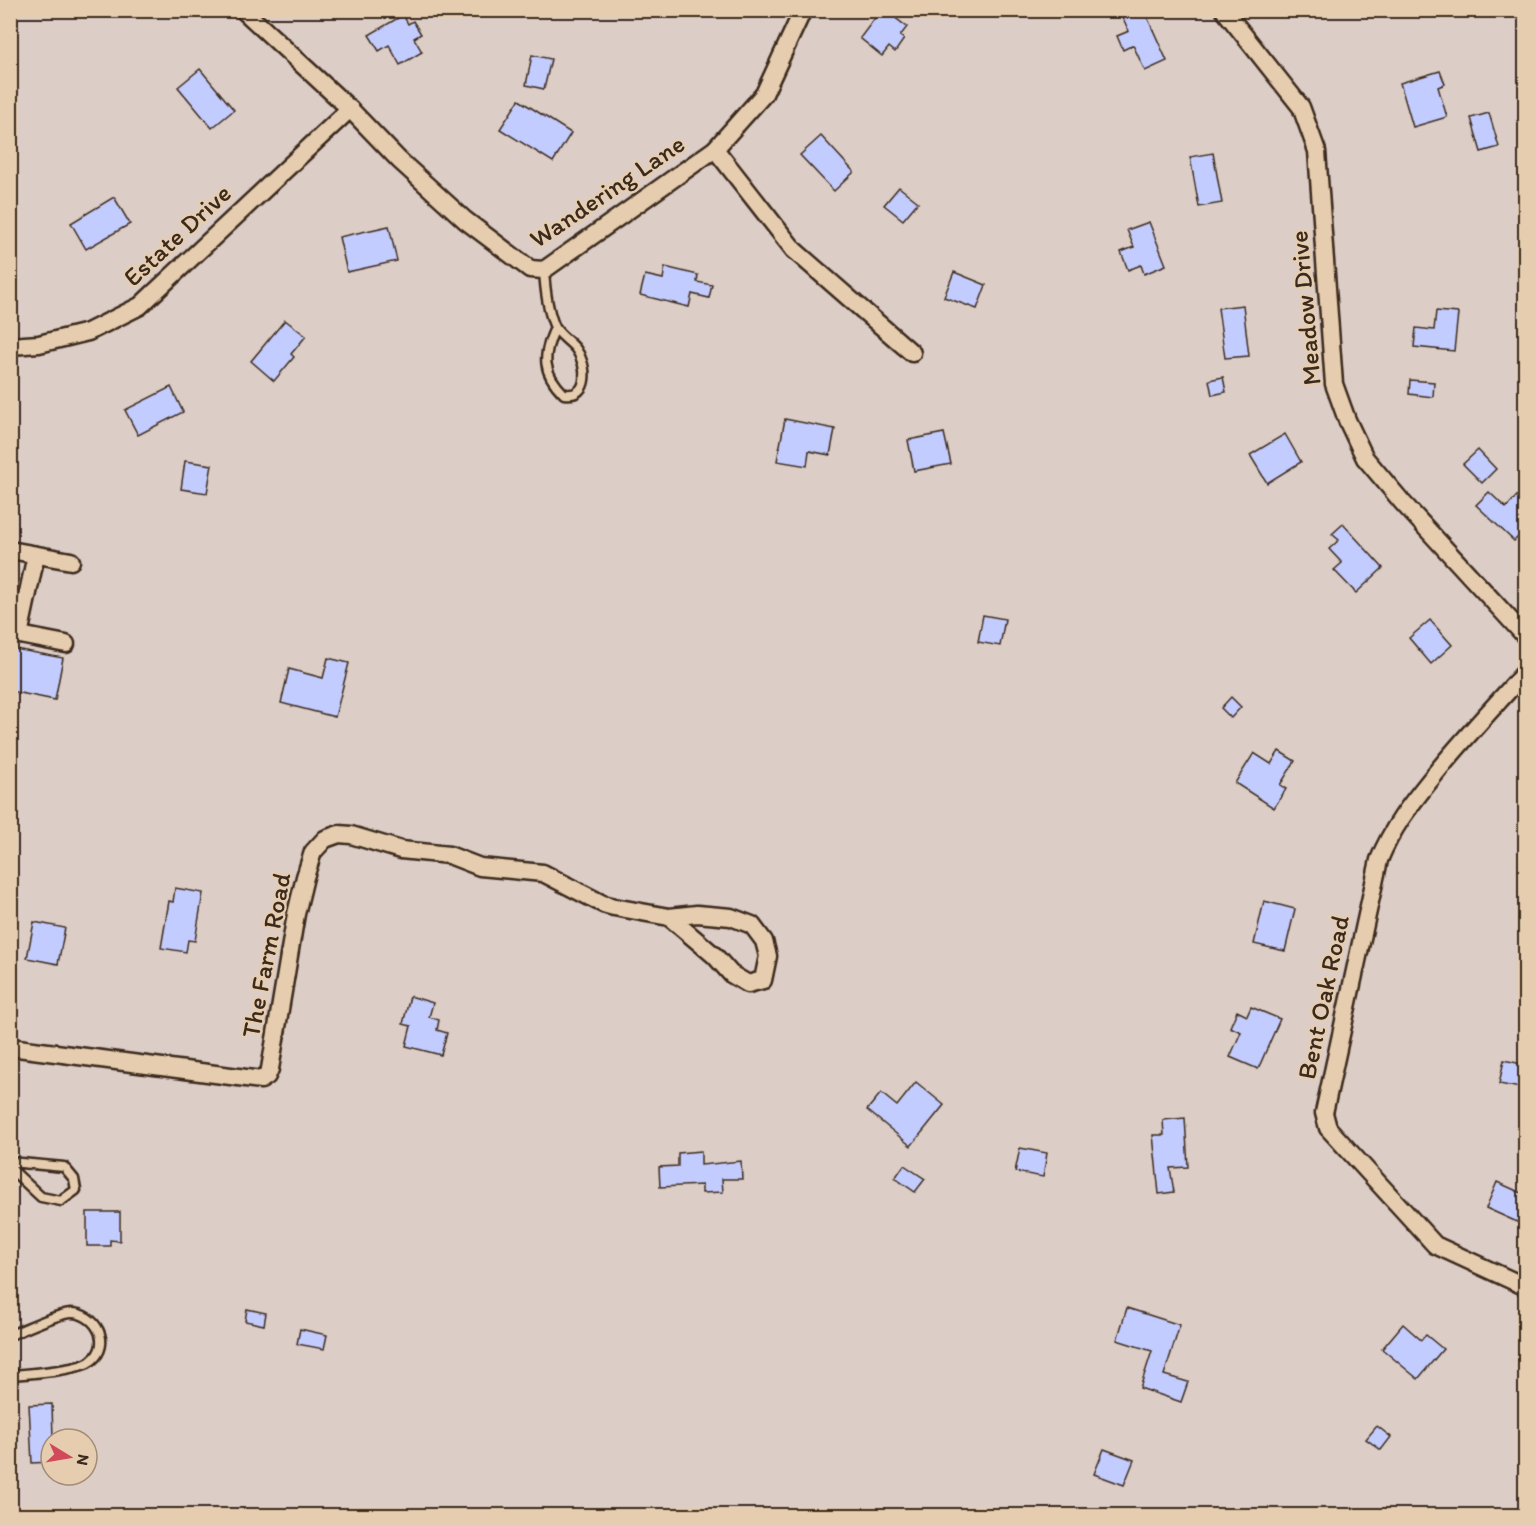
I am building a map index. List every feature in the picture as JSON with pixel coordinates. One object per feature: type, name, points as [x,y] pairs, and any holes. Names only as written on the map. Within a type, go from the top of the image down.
[{"type":"street","name":"Wandering Lane","points":[[243,10],[465,220],[530,269],[544,270],[715,149],[764,94],[803,10]]},
{"type":"street","name":"Meadow Drive","points":[[1224,10],[1301,107],[1317,151],[1334,384],[1347,420],[1365,458],[1403,503],[1526,637]]},
{"type":"street","name":"Estate Drive","points":[[10,346],[39,344],[88,332],[140,306],[350,109]]},
{"type":"street","points":[[715,149],[794,250],[912,353]]},
{"type":"street","points":[[10,550],[71,561]]},
{"type":"street","points":[[36,555],[15,634],[66,644]]},
{"type":"street","name":"Bent Oak Road","points":[[1526,671],[1451,754],[1389,836],[1379,860],[1324,1113],[1328,1128],[1435,1245],[1526,1287]]},
{"type":"street","name":"The Farm Road","points":[[10,1047],[261,1080],[267,1076],[270,1069],[296,914],[305,877],[313,852],[325,839],[339,834],[351,835],[401,850],[449,855],[480,867],[543,873],[603,904],[669,917],[697,914],[731,917],[752,925],[764,941],[768,956],[764,980],[748,984],[731,974],[715,956],[669,917]]},
{"type":"lane","points":[[544,270],[545,289],[555,328],[578,351],[584,367],[584,383],[579,391],[572,395],[564,394],[548,376],[547,345],[555,328]]},
{"type":"lane","points":[[10,1162],[64,1167],[74,1179],[76,1190],[61,1201],[41,1197],[10,1168]]},
{"type":"lane","points":[[10,1335],[71,1313],[90,1319],[100,1331],[100,1350],[91,1362],[42,1374],[10,1375]]},
{"type":"building","points":[[881,10],[885,10],[907,27],[900,36],[904,39],[895,52],[889,47],[882,56],[860,38]]},
{"type":"building","points":[[1119,10],[1144,10],[1167,61],[1145,71],[1133,45],[1123,50],[1117,36],[1129,31]]},
{"type":"building","points":[[403,15],[408,24],[413,21],[421,34],[414,38],[422,52],[400,65],[389,45],[379,51],[369,35]]},
{"type":"building","points":[[532,55],[551,59],[544,89],[526,85]]},
{"type":"building","points":[[200,69],[234,110],[212,128],[178,87]]},
{"type":"building","points":[[1440,71],[1445,84],[1438,87],[1447,117],[1413,127],[1400,83]]},
{"type":"building","points":[[519,100],[571,133],[553,162],[500,129]]},
{"type":"building","points":[[1489,113],[1499,147],[1481,152],[1471,118]]},
{"type":"building","points":[[821,136],[854,172],[834,191],[800,155]]},
{"type":"building","points":[[1213,153],[1222,203],[1199,207],[1190,157]]},
{"type":"building","points":[[899,187],[918,202],[903,220],[884,205]]},
{"type":"building","points":[[114,197],[130,224],[86,249],[71,223]]},
{"type":"building","points":[[1149,222],[1166,265],[1144,274],[1141,265],[1128,270],[1121,252],[1134,247],[1127,230]]},
{"type":"building","points":[[389,226],[397,261],[347,272],[339,237]]},
{"type":"building","points":[[665,267],[698,275],[697,282],[712,285],[709,298],[692,294],[689,307],[640,295],[645,275],[663,279]]},
{"type":"building","points":[[954,272],[986,285],[977,309],[944,297]]},
{"type":"building","points":[[1243,305],[1249,356],[1225,358],[1218,308]]},
{"type":"building","points":[[1436,311],[1458,313],[1454,351],[1414,347],[1416,328],[1434,330]]},
{"type":"building","points":[[285,320],[306,336],[291,354],[294,357],[274,381],[251,361]]},
{"type":"building","points":[[1223,377],[1226,392],[1212,395],[1209,380]]},
{"type":"building","points":[[1410,380],[1434,382],[1433,397],[1409,394]]},
{"type":"building","points":[[171,387],[183,412],[138,435],[125,410]]},
{"type":"building","points":[[785,419],[835,429],[830,455],[809,451],[807,466],[777,461]]},
{"type":"building","points":[[944,433],[951,464],[914,471],[908,440]]},
{"type":"building","points":[[1285,434],[1301,462],[1267,483],[1250,455]]},
{"type":"building","points":[[1478,450],[1496,469],[1482,483],[1463,464]]},
{"type":"building","points":[[185,461],[212,465],[207,493],[181,489]]},
{"type":"building","points":[[1526,486],[1526,529],[1514,541],[1476,505],[1489,492],[1506,508]]},
{"type":"building","points":[[1343,524],[1383,568],[1356,593],[1334,570],[1342,563],[1329,549],[1339,540],[1332,534]]},
{"type":"building","points":[[983,615],[1005,619],[1000,646],[978,642]]},
{"type":"building","points":[[1430,620],[1452,645],[1431,664],[1409,638]]},
{"type":"building","points":[[10,648],[63,658],[55,700],[10,691]]},
{"type":"building","points":[[328,658],[349,663],[335,717],[281,703],[289,669],[323,678]]},
{"type":"building","points":[[1231,697],[1241,707],[1231,718],[1221,708]]},
{"type":"building","points":[[1279,751],[1295,761],[1280,785],[1286,789],[1274,808],[1235,783],[1254,753],[1271,764]]},
{"type":"building","points":[[175,888],[203,893],[195,941],[188,940],[186,952],[161,948],[169,901],[173,902]]},
{"type":"building","points":[[1264,901],[1295,909],[1285,951],[1254,944]]},
{"type":"building","points":[[34,922],[65,928],[58,964],[27,958]]},
{"type":"building","points":[[410,996],[433,1003],[429,1017],[439,1020],[437,1030],[447,1033],[441,1055],[406,1046],[411,1026],[403,1024]]},
{"type":"building","points":[[1251,1007],[1280,1019],[1258,1069],[1230,1057],[1241,1032],[1230,1027],[1237,1011],[1247,1016]]},
{"type":"building","points":[[1504,1060],[1526,1065],[1526,1089],[1499,1084]]},
{"type":"building","points":[[916,1082],[944,1105],[911,1146],[867,1110],[881,1093],[897,1106]]},
{"type":"building","points":[[1185,1118],[1188,1167],[1170,1168],[1174,1192],[1159,1194],[1153,1135],[1164,1135],[1163,1120]]},
{"type":"building","points":[[1020,1148],[1047,1153],[1043,1177],[1015,1172]]},
{"type":"building","points":[[701,1151],[701,1165],[741,1161],[742,1179],[722,1179],[723,1192],[702,1193],[702,1185],[660,1187],[659,1167],[678,1166],[678,1153]]},
{"type":"building","points":[[904,1165],[925,1179],[915,1192],[895,1178]]},
{"type":"building","points":[[1497,1182],[1526,1195],[1526,1226],[1486,1208]]},
{"type":"building","points":[[87,1212],[120,1212],[120,1241],[110,1240],[110,1246],[87,1246]]},
{"type":"building","points":[[1127,1308],[1180,1325],[1164,1375],[1188,1382],[1181,1402],[1140,1388],[1152,1351],[1117,1340]]},
{"type":"building","points":[[247,1309],[266,1313],[264,1325],[245,1321]]},
{"type":"building","points":[[1403,1324],[1421,1340],[1426,1335],[1443,1349],[1418,1379],[1382,1349]]},
{"type":"building","points":[[300,1329],[327,1335],[324,1349],[297,1344]]},
{"type":"building","points":[[52,1404],[53,1427],[39,1427],[39,1463],[32,1463],[29,1405]]},
{"type":"building","points":[[1377,1426],[1391,1437],[1381,1450],[1366,1439]]},
{"type":"building","points":[[1104,1449],[1134,1460],[1124,1485],[1094,1474]]}]
